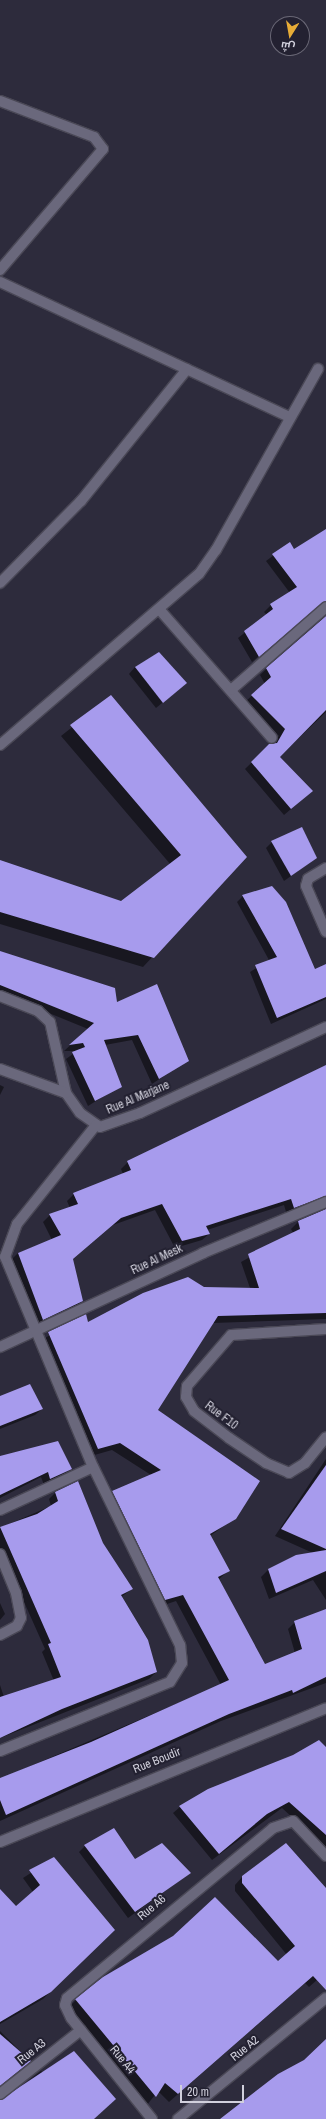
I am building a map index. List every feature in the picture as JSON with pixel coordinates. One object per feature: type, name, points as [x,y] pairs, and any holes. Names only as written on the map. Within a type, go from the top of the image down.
[{"type":"street","points":[[0,101],[94,137],[103,149],[0,270]]},
{"type":"street","points":[[0,282],[289,417]]},
{"type":"street","points":[[0,583],[81,502],[187,369]]},
{"type":"street","points":[[0,745],[199,574],[216,550],[289,417],[318,369]]},
{"type":"street","points":[[231,690],[326,607]]},
{"type":"street","points":[[159,609],[272,738]]},
{"type":"street","points":[[326,868],[308,879],[306,886],[326,932]]},
{"type":"street","name":"Rue Al Marjane","points":[[0,996],[38,1011],[50,1022],[66,1093],[80,1113],[96,1125],[105,1126],[140,1113],[326,1027]]},
{"type":"street","points":[[0,1069],[66,1093]]},
{"type":"street","points":[[0,1751],[170,1682],[180,1669],[180,1645],[93,1466],[6,1263],[7,1242],[34,1199],[96,1125]]},
{"type":"street","name":"Rue Al Mesk","points":[[0,1347],[203,1253],[326,1202]]},
{"type":"street","name":"Rue F10","points":[[326,1329],[231,1335],[187,1386],[186,1397],[194,1411],[229,1438],[266,1463],[289,1474],[305,1464],[326,1437]]},
{"type":"street","points":[[0,1510],[93,1466]]},
{"type":"street","points":[[0,1554],[16,1593],[21,1618],[17,1626],[0,1635]]},
{"type":"street","name":"Rue Boudir","points":[[0,1842],[326,1708]]},
{"type":"street","name":"Rue A6","points":[[71,2018],[66,2002],[78,1987],[272,1828],[293,1822],[326,1856]]},
{"type":"street","name":"Rue A2","points":[[178,2119],[326,1998]]},
{"type":"street","name":"Rue A4","points":[[71,2018],[152,2119]]},
{"type":"street","name":"Rue A3","points":[[0,2094],[81,2030]]},
{"type":"building","points":[[326,529],[326,601],[259,657],[244,631],[273,609],[270,604],[297,587],[272,554],[290,542],[294,549]]},
{"type":"building","points":[[326,616],[326,710],[280,757],[313,791],[291,809],[251,762],[269,744],[277,743],[285,729],[251,695],[271,677],[266,668]]},
{"type":"building","points":[[159,652],[187,683],[163,703],[135,667]]},
{"type":"building","points":[[111,695],[247,857],[154,958],[0,912],[0,860],[121,901],[181,855],[70,725]]},
{"type":"building","points":[[302,827],[317,858],[291,876],[271,841]]},
{"type":"building","points":[[272,886],[286,902],[315,969],[326,964],[326,997],[277,1018],[255,965],[277,957],[242,895]]},
{"type":"building","points":[[0,951],[115,988],[117,1002],[157,984],[189,1061],[159,1079],[138,1035],[104,1040],[122,1087],[95,1101],[72,1052],[85,1047],[83,1043],[69,1045],[94,1023],[0,985]]},
{"type":"building","points":[[326,1065],[326,1196],[294,1208],[291,1199],[206,1226],[210,1234],[182,1241],[162,1204],[121,1218],[73,1259],[83,1301],[43,1320],[18,1253],[61,1235],[49,1214],[78,1204],[73,1193],[131,1170],[127,1161]]},
{"type":"building","points":[[326,1209],[326,1313],[218,1316],[158,1410],[260,1481],[236,1519],[210,1534],[230,1571],[218,1577],[265,1664],[302,1649],[294,1621],[326,1609],[326,1677],[293,1693],[292,1690],[229,1714],[6,1815],[0,1800],[0,1778],[91,1742],[229,1680],[183,1595],[165,1600],[112,1491],[161,1470],[120,1443],[98,1449],[48,1332],[86,1314],[88,1322],[143,1293],[188,1277],[204,1287],[259,1288],[248,1254],[300,1229],[298,1221]]},
{"type":"building","points":[[30,1384],[43,1409],[0,1426],[0,1396]]},
{"type":"building","points":[[58,1441],[72,1469],[50,1479],[48,1472],[0,1495],[0,1456]]},
{"type":"building","points":[[326,1465],[326,1549],[281,1529]]},
{"type":"building","points":[[78,1481],[103,1543],[133,1589],[121,1595],[148,1640],[157,1672],[62,1709],[0,1738],[0,1697],[61,1677],[48,1644],[51,1643],[0,1527],[37,1514],[58,1501],[55,1492]]},
{"type":"building","points":[[326,1550],[326,1571],[276,1593],[268,1569],[296,1555]]},
{"type":"building","points":[[319,1740],[326,1747],[326,1835],[289,1802],[267,1814],[219,1854],[179,1806],[208,1789],[293,1755]]},
{"type":"building","points":[[114,1828],[135,1859],[162,1843],[191,1873],[135,1912],[84,1845]]},
{"type":"building","points":[[286,1843],[326,1888],[326,1990],[313,1976],[178,2094],[165,2083],[156,2097],[75,1999],[103,1977],[173,1936],[215,1897],[278,1961],[295,1946],[242,1883],[242,1876]]},
{"type":"building","points":[[54,1857],[115,1930],[51,1992],[0,2022],[0,1889],[16,1906],[40,1885],[29,1870]]},
{"type":"building","points":[[0,2034],[31,2061],[0,2086]]},
{"type":"building","points":[[326,2039],[326,2119],[220,2119],[278,2074],[304,2060]]},
{"type":"building","points":[[74,2051],[116,2099],[94,2119],[0,2119],[0,2100]]}]
